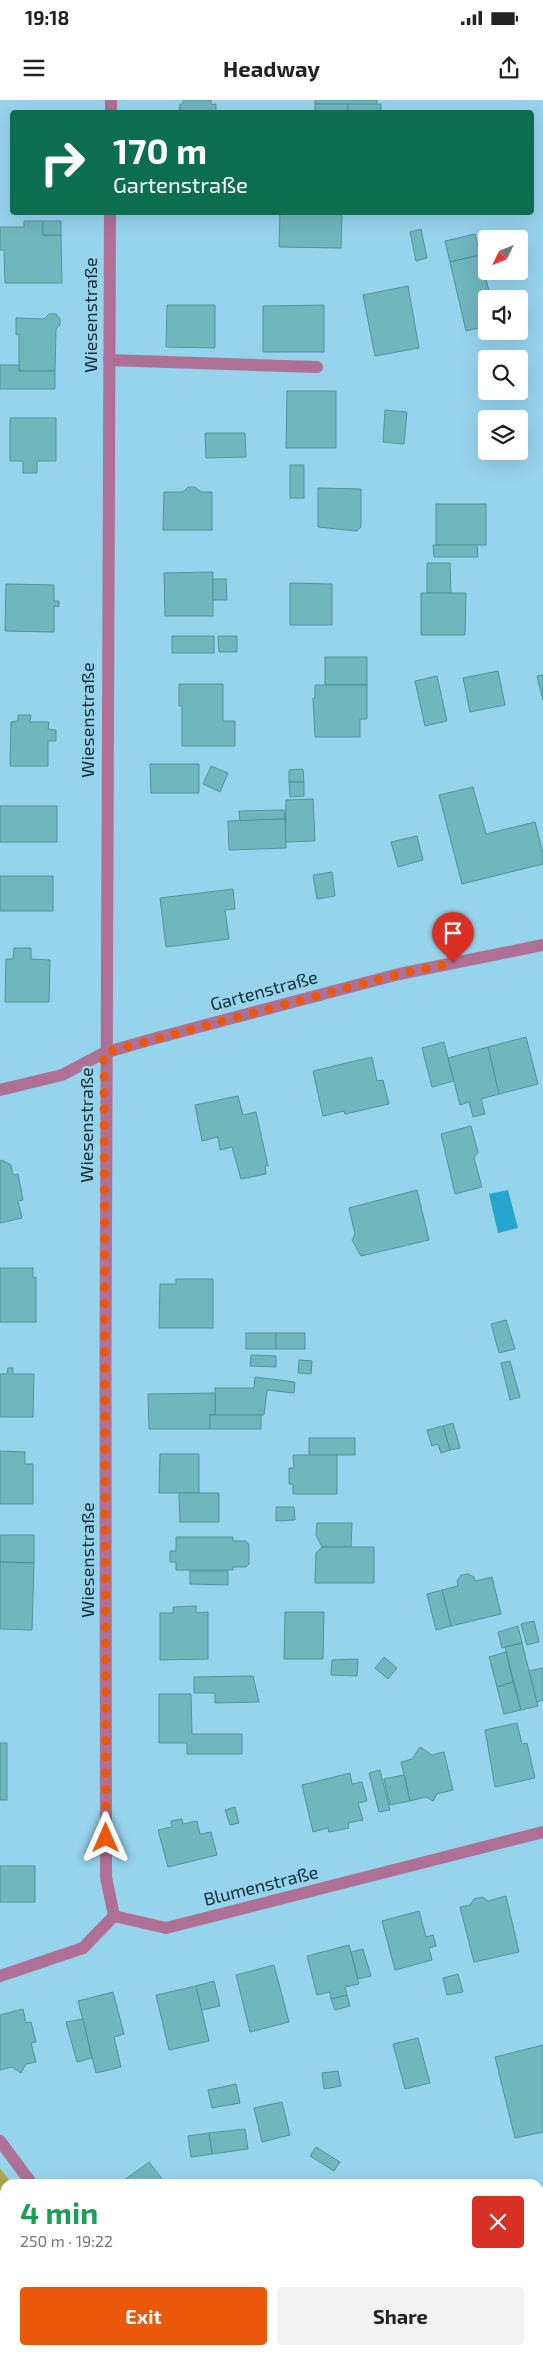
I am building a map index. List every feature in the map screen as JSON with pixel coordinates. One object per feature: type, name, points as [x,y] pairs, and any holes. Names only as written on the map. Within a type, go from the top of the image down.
[{"type":"street","name":"Wiesenstraße","points":[[110,215],[104,1053],[106,1877],[114,1916]]},
{"type":"street","points":[[108,360],[317,367]]},
{"type":"street","name":"Gartenstraße","points":[[0,1090],[62,1075],[104,1053],[399,974],[543,945]]},
{"type":"street","name":"Blumenstraße","points":[[114,1916],[166,1928],[543,1832]]},
{"type":"street","points":[[0,1976],[83,1948],[114,1916]]},
{"type":"street","points":[[0,2141],[28,2179]]},
{"type":"shaded area","points":[[0,2168],[8,2179],[0,2179]]},
{"type":"water","points":[[508,1190],[518,1228],[498,1233],[489,1194]]},
{"type":"building","points":[[183,100],[211,100],[211,105],[216,104],[216,110],[179,110],[180,104],[183,104]]},
{"type":"building","points":[[315,100],[377,100],[377,105],[315,104]]},
{"type":"building","points":[[315,104],[348,104],[348,110],[315,110]]},
{"type":"building","points":[[348,104],[381,104],[381,110],[348,110]]},
{"type":"building","points":[[280,215],[342,215],[341,248],[279,247]]},
{"type":"building","points":[[24,221],[43,221],[43,235],[61,235],[62,283],[5,283],[4,250],[0,250],[0,227],[24,227]]},
{"type":"building","points":[[43,221],[61,221],[61,235],[43,235]]},
{"type":"building","points":[[421,229],[427,258],[416,261],[410,232]]},
{"type":"building","points":[[475,234],[478,255],[450,262],[445,241]]},
{"type":"building","points":[[478,255],[478,280],[486,280],[489,290],[478,290],[478,328],[466,331],[450,262]]},
{"type":"building","points":[[408,286],[419,348],[375,356],[363,295]]},
{"type":"building","points":[[167,305],[215,305],[215,348],[166,347]]},
{"type":"building","points":[[324,305],[324,352],[263,352],[263,306]]},
{"type":"building","points":[[49,314],[56,314],[60,319],[60,325],[56,329],[55,371],[19,371],[19,334],[16,335],[16,318],[44,319]]},
{"type":"building","points":[[0,365],[19,365],[19,371],[55,371],[55,389],[0,389]]},
{"type":"building","points":[[287,391],[336,391],[336,448],[286,448]]},
{"type":"building","points":[[385,410],[407,412],[404,444],[383,442]]},
{"type":"building","points":[[10,418],[56,418],[56,461],[37,461],[37,473],[23,473],[23,461],[10,461]]},
{"type":"building","points":[[205,433],[245,433],[246,457],[206,458]]},
{"type":"building","points":[[290,465],[304,465],[304,498],[290,498]]},
{"type":"building","points":[[188,487],[195,487],[201,492],[212,492],[212,530],[163,530],[164,492],[183,492]]},
{"type":"building","points":[[318,488],[361,489],[361,527],[357,531],[318,527]]},
{"type":"building","points":[[436,504],[486,504],[486,545],[436,545]]},
{"type":"building","points":[[433,545],[477,545],[478,557],[434,557]]},
{"type":"building","points":[[427,563],[450,563],[451,593],[427,593]]},
{"type":"building","points":[[213,572],[213,616],[165,616],[164,573]]},
{"type":"building","points":[[213,579],[226,579],[227,600],[213,600]]},
{"type":"building","points":[[290,583],[332,584],[332,625],[290,625]]},
{"type":"building","points":[[6,584],[54,585],[54,601],[59,601],[59,607],[54,606],[54,632],[5,631]]},
{"type":"building","points":[[421,593],[466,593],[465,635],[421,635]]},
{"type":"building","points":[[172,636],[214,636],[214,653],[172,653]]},
{"type":"building","points":[[218,636],[237,636],[237,652],[219,652]]},
{"type":"building","points":[[325,657],[367,657],[367,685],[325,685]]},
{"type":"building","points":[[498,671],[505,705],[470,712],[463,678]]},
{"type":"building","points":[[543,675],[543,700],[537,676]]},
{"type":"building","points":[[437,676],[447,721],[425,726],[415,681]]},
{"type":"building","points":[[179,684],[223,684],[223,721],[235,721],[235,746],[182,746],[182,706],[179,706]]},
{"type":"building","points":[[315,685],[367,685],[367,719],[360,719],[360,737],[315,737],[313,698],[315,698]]},
{"type":"building","points":[[18,715],[31,715],[30,722],[49,722],[48,729],[56,730],[56,741],[48,741],[48,766],[10,766],[11,722],[18,721]]},
{"type":"building","points":[[150,764],[199,764],[199,793],[151,793]]},
{"type":"building","points":[[211,766],[228,773],[220,792],[203,784]]},
{"type":"building","points":[[303,769],[304,782],[289,782],[289,770]]},
{"type":"building","points":[[289,782],[304,782],[304,796],[290,797]]},
{"type":"building","points":[[473,787],[486,834],[535,822],[543,853],[543,864],[462,884],[439,795]]},
{"type":"building","points":[[313,799],[315,841],[285,842],[286,800]]},
{"type":"building","points":[[0,806],[57,806],[57,842],[0,842]]},
{"type":"building","points":[[284,810],[285,819],[240,821],[239,811]]},
{"type":"building","points":[[285,819],[286,848],[229,850],[228,821]]},
{"type":"building","points":[[417,836],[423,860],[398,867],[391,842]]},
{"type":"building","points":[[332,872],[335,896],[317,899],[313,875]]},
{"type":"building","points":[[0,876],[53,876],[53,911],[0,911]]},
{"type":"building","points":[[233,889],[235,909],[225,910],[229,939],[166,947],[160,898]]},
{"type":"building","points":[[14,948],[31,948],[31,959],[50,960],[49,1002],[5,1002],[6,959],[13,959]]},
{"type":"building","points":[[526,1037],[538,1084],[499,1094],[488,1047]]},
{"type":"building","points":[[444,1042],[454,1081],[432,1087],[422,1048]]},
{"type":"building","points":[[488,1047],[499,1094],[481,1099],[485,1114],[473,1117],[469,1102],[460,1105],[448,1058]]},
{"type":"building","points":[[372,1057],[377,1081],[383,1080],[389,1104],[345,1114],[344,1111],[323,1116],[313,1071]]},
{"type":"building","points":[[238,1096],[243,1115],[256,1112],[268,1166],[265,1166],[266,1174],[241,1179],[232,1147],[220,1150],[218,1137],[202,1141],[195,1105]]},
{"type":"building","points":[[471,1126],[478,1152],[474,1158],[482,1187],[455,1194],[441,1134]]},
{"type":"building","points":[[2,1160],[11,1165],[13,1175],[18,1174],[23,1200],[18,1201],[22,1218],[0,1223],[0,1161]]},
{"type":"building","points":[[417,1190],[429,1240],[361,1256],[352,1240],[355,1234],[349,1208]]},
{"type":"building","points":[[0,1268],[33,1268],[33,1278],[36,1277],[36,1322],[0,1322]]},
{"type":"building","points":[[176,1279],[213,1279],[213,1328],[159,1328],[160,1284],[176,1284]]},
{"type":"building","points":[[506,1320],[515,1349],[499,1353],[491,1324]]},
{"type":"building","points":[[246,1333],[276,1333],[276,1349],[246,1349]]},
{"type":"building","points":[[276,1333],[305,1333],[305,1349],[276,1349]]},
{"type":"building","points":[[251,1355],[276,1356],[276,1367],[250,1366]]},
{"type":"building","points":[[299,1360],[312,1361],[311,1374],[298,1373]]},
{"type":"building","points":[[510,1361],[520,1397],[510,1400],[501,1363]]},
{"type":"building","points":[[8,1368],[13,1368],[13,1374],[34,1374],[33,1417],[0,1417],[0,1374],[7,1374]]},
{"type":"building","points":[[255,1377],[295,1382],[294,1393],[267,1390],[264,1415],[215,1415],[215,1388],[254,1388]]},
{"type":"building","points":[[215,1393],[215,1415],[210,1415],[210,1429],[149,1429],[148,1394]]},
{"type":"building","points":[[210,1415],[261,1415],[261,1429],[210,1429]]},
{"type":"building","points":[[453,1423],[460,1448],[450,1450],[443,1426]]},
{"type":"building","points":[[443,1426],[450,1450],[441,1453],[438,1444],[432,1446],[427,1430]]},
{"type":"building","points":[[309,1438],[355,1438],[355,1455],[309,1455]]},
{"type":"building","points":[[0,1451],[25,1452],[25,1464],[33,1464],[33,1504],[0,1504]]},
{"type":"building","points":[[160,1454],[199,1454],[199,1493],[159,1493]]},
{"type":"building","points":[[293,1455],[337,1455],[337,1494],[293,1494],[293,1484],[289,1484],[289,1468],[294,1468]]},
{"type":"building","points":[[179,1493],[219,1493],[219,1522],[180,1522]]},
{"type":"building","points":[[276,1507],[294,1507],[295,1520],[276,1521]]},
{"type":"building","points":[[317,1523],[352,1523],[351,1547],[322,1547],[316,1535]]},
{"type":"building","points":[[0,1535],[34,1535],[34,1563],[0,1562]]},
{"type":"building","points":[[176,1537],[233,1537],[233,1541],[246,1541],[249,1545],[249,1564],[246,1567],[233,1567],[233,1570],[176,1570],[176,1562],[170,1562],[170,1551],[176,1551]]},
{"type":"building","points":[[322,1547],[374,1547],[374,1583],[315,1583],[316,1553]]},
{"type":"building","points":[[0,1562],[34,1563],[32,1630],[0,1629]]},
{"type":"building","points":[[190,1571],[228,1571],[228,1585],[190,1584]]},
{"type":"building","points":[[468,1574],[474,1577],[475,1581],[492,1577],[501,1614],[451,1626],[442,1590],[458,1586],[457,1581],[461,1575]]},
{"type":"building","points":[[442,1590],[451,1626],[436,1630],[427,1594]]},
{"type":"building","points":[[196,1606],[196,1613],[208,1612],[208,1659],[160,1660],[160,1613],[173,1613],[173,1607]]},
{"type":"building","points":[[285,1612],[324,1612],[323,1659],[284,1659]]},
{"type":"building","points":[[534,1621],[539,1642],[527,1645],[521,1624]]},
{"type":"building","points":[[518,1626],[522,1643],[502,1648],[498,1632]]},
{"type":"building","points":[[522,1643],[538,1706],[521,1710],[505,1647]]},
{"type":"building","points":[[506,1652],[513,1682],[497,1687],[489,1657]]},
{"type":"building","points":[[384,1657],[397,1668],[388,1679],[375,1668]]},
{"type":"building","points":[[358,1659],[357,1676],[331,1675],[332,1660]]},
{"type":"building","points":[[543,1668],[543,1700],[537,1702],[529,1671]]},
{"type":"building","points":[[253,1676],[259,1702],[215,1703],[215,1693],[194,1693],[194,1677]]},
{"type":"building","points":[[513,1682],[521,1710],[504,1714],[497,1687]]},
{"type":"building","points":[[159,1694],[191,1694],[192,1734],[242,1734],[242,1754],[187,1754],[187,1743],[159,1743]]},
{"type":"building","points":[[517,1723],[522,1744],[527,1743],[535,1778],[495,1787],[485,1730]]},
{"type":"building","points":[[0,1743],[7,1743],[7,1800],[0,1800]]},
{"type":"building","points":[[420,1747],[432,1755],[444,1752],[453,1790],[437,1794],[433,1801],[426,1797],[410,1801],[401,1762],[412,1759]]},
{"type":"building","points":[[380,1770],[390,1810],[379,1812],[369,1773]]},
{"type":"building","points":[[350,1773],[352,1784],[362,1782],[367,1801],[358,1803],[363,1820],[348,1823],[349,1828],[329,1832],[328,1828],[313,1832],[302,1785]]},
{"type":"building","points":[[404,1775],[410,1801],[390,1805],[384,1779]]},
{"type":"building","points":[[235,1807],[239,1823],[230,1825],[225,1810]]},
{"type":"building","points":[[182,1819],[183,1824],[197,1821],[200,1834],[211,1832],[217,1855],[168,1867],[158,1830],[172,1827],[171,1821]]},
{"type":"building","points":[[0,1866],[35,1866],[35,1902],[0,1902]]},
{"type":"building","points":[[506,1896],[519,1952],[474,1962],[460,1907],[470,1905],[474,1899],[482,1897],[488,1901]]},
{"type":"building","points":[[419,1911],[426,1937],[433,1935],[436,1946],[429,1948],[432,1960],[395,1970],[382,1921]]},
{"type":"building","points":[[349,1945],[359,1984],[345,1987],[347,1995],[331,1999],[330,1992],[317,1995],[307,1956]]},
{"type":"building","points":[[363,1949],[371,1976],[358,1979],[351,1952]]},
{"type":"building","points":[[274,1965],[289,2022],[250,2032],[236,1975]]},
{"type":"building","points":[[458,1974],[463,1992],[447,1995],[443,1978]]},
{"type":"building","points":[[214,1981],[220,2006],[201,2010],[196,1986]]},
{"type":"building","points":[[196,1986],[209,2041],[169,2050],[156,1995]]},
{"type":"building","points":[[113,1992],[124,2034],[114,2037],[121,2067],[96,2073],[78,2001]]},
{"type":"building","points":[[347,1995],[350,2006],[335,2010],[331,1999]]},
{"type":"building","points":[[23,2009],[26,2023],[31,2022],[36,2042],[31,2043],[36,2062],[26,2064],[21,2073],[12,2067],[0,2070],[0,2015]]},
{"type":"building","points":[[83,2019],[92,2058],[77,2062],[66,2022]]},
{"type":"building","points":[[418,2038],[430,2083],[405,2089],[393,2044]]},
{"type":"building","points":[[543,2045],[543,2132],[515,2138],[495,2057]]},
{"type":"building","points":[[338,2071],[341,2086],[324,2089],[322,2073]]},
{"type":"building","points":[[236,2084],[240,2103],[212,2108],[208,2090]]},
{"type":"building","points":[[282,2102],[290,2135],[262,2142],[254,2108]]},
{"type":"building","points":[[245,2129],[248,2149],[212,2154],[209,2133]]},
{"type":"building","points":[[209,2133],[212,2154],[191,2157],[188,2136]]},
{"type":"building","points":[[316,2147],[340,2162],[334,2171],[310,2156]]},
{"type":"building","points":[[149,2162],[162,2179],[126,2179]]},
{"type":"route","points":[[106,1838],[104,1053],[399,974],[453,963]]}]
